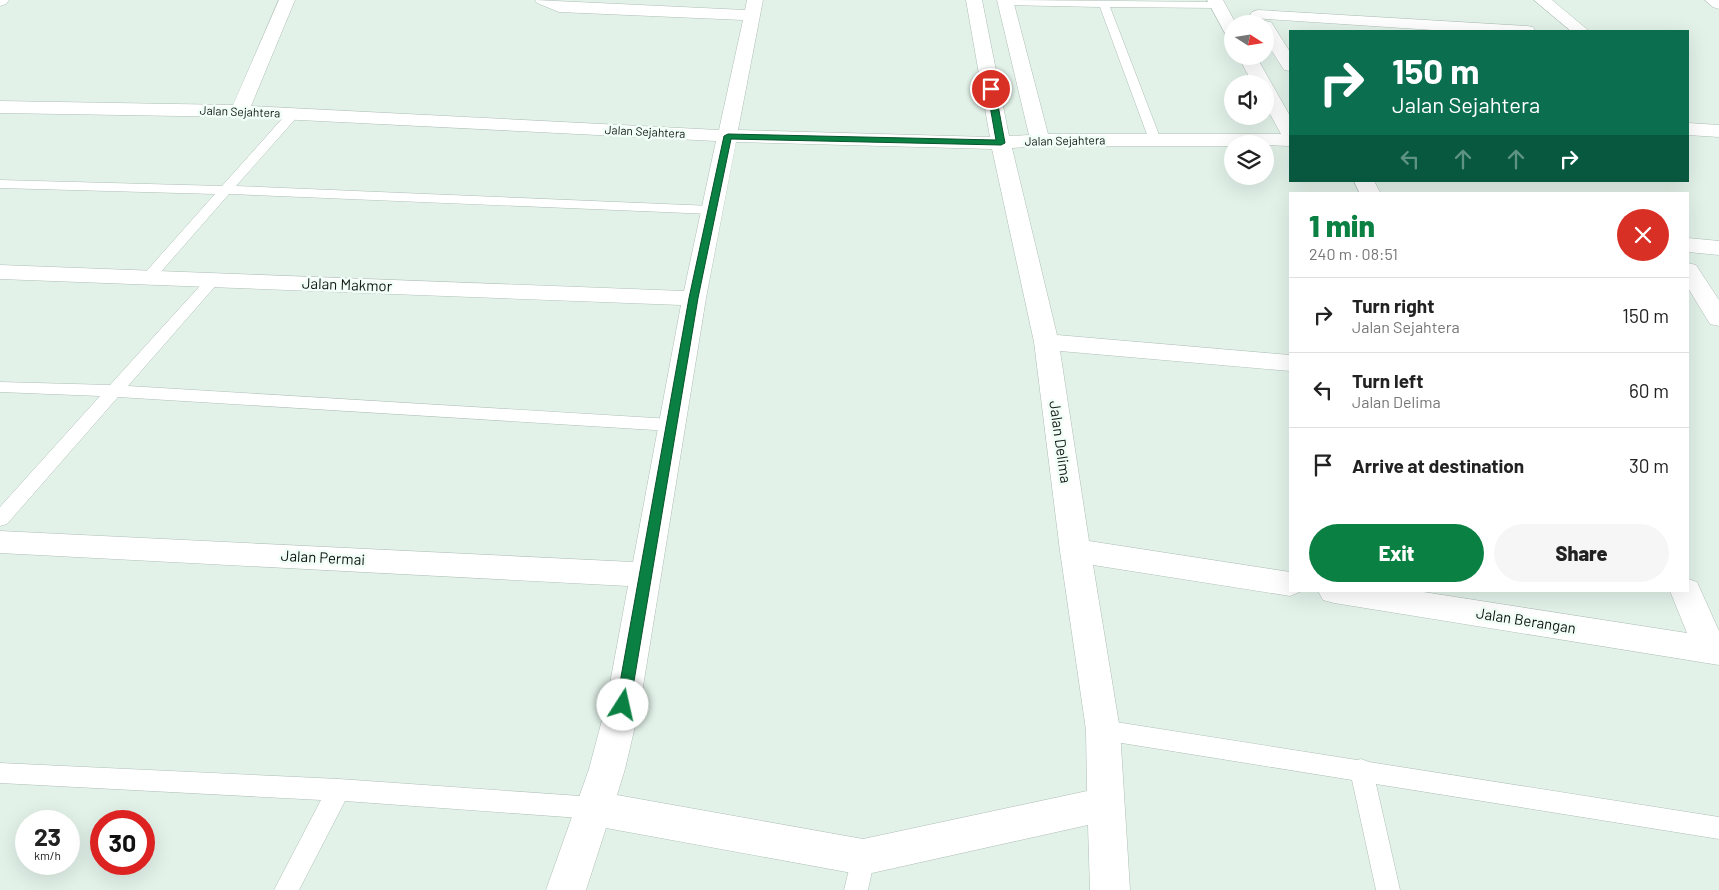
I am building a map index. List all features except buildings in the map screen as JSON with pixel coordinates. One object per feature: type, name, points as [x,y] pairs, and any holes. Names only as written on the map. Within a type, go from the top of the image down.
[{"type":"street","points":[[240,111],[287,0]]},
{"type":"street","points":[[543,0],[559,7],[753,8],[694,298],[623,705],[607,768],[566,890]]},
{"type":"street","name":"Jalan Delima","points":[[974,0],[1001,143],[1046,342],[1075,551],[1103,730],[1110,890]]},
{"type":"street","points":[[1248,0],[1258,15]]},
{"type":"street","points":[[1542,0],[1580,30]]},
{"type":"street","points":[[1713,0],[1719,4]]},
{"type":"street","points":[[1006,2],[1040,140]]},
{"type":"street","points":[[1216,3],[1224,17]]},
{"type":"street","points":[[1274,22],[1498,30]]},
{"type":"street","points":[[1274,41],[1289,64]]},
{"type":"street","points":[[1274,105],[1289,131]]},
{"type":"street","name":"Jalan Sejahtera","points":[[0,107],[240,111],[728,136],[1001,143],[1040,140],[1289,140]]},
{"type":"street","points":[[1689,118],[1703,130]]},
{"type":"street","points":[[1689,245],[1719,248]]},
{"type":"street","name":"Jalan Makmor","points":[[0,272],[694,298]]},
{"type":"street","points":[[1689,272],[1719,320]]},
{"type":"street","points":[[1046,342],[1289,363]]},
{"type":"street","name":"Jalan Permai","points":[[0,542],[645,575]]},
{"type":"street","points":[[1075,551],[1289,584]]},
{"type":"street","name":"Jalan Berangan","points":[[1340,592],[1715,651]]},
{"type":"street","points":[[1686,592],[1715,651]]},
{"type":"street","points":[[594,808],[859,874],[1107,804]]},
{"type":"lane","points":[[1006,2],[1216,3]]},
{"type":"lane","points":[[1103,2],[1156,140]]},
{"type":"lane","points":[[148,278],[293,114]]},
{"type":"lane","points":[[0,184],[226,190],[712,210]]},
{"type":"lane","points":[[0,519],[213,280]]},
{"type":"lane","points":[[0,387],[114,390],[671,425]]},
{"type":"lane","points":[[1103,730],[1361,769],[1719,828]]},
{"type":"lane","points":[[1361,769],[1388,890]]},
{"type":"lane","points":[[0,773],[339,790],[594,808]]},
{"type":"lane","points":[[286,890],[339,790]]},
{"type":"route","points":[[623,705],[694,298],[728,136],[1001,143],[991,89]]}]
